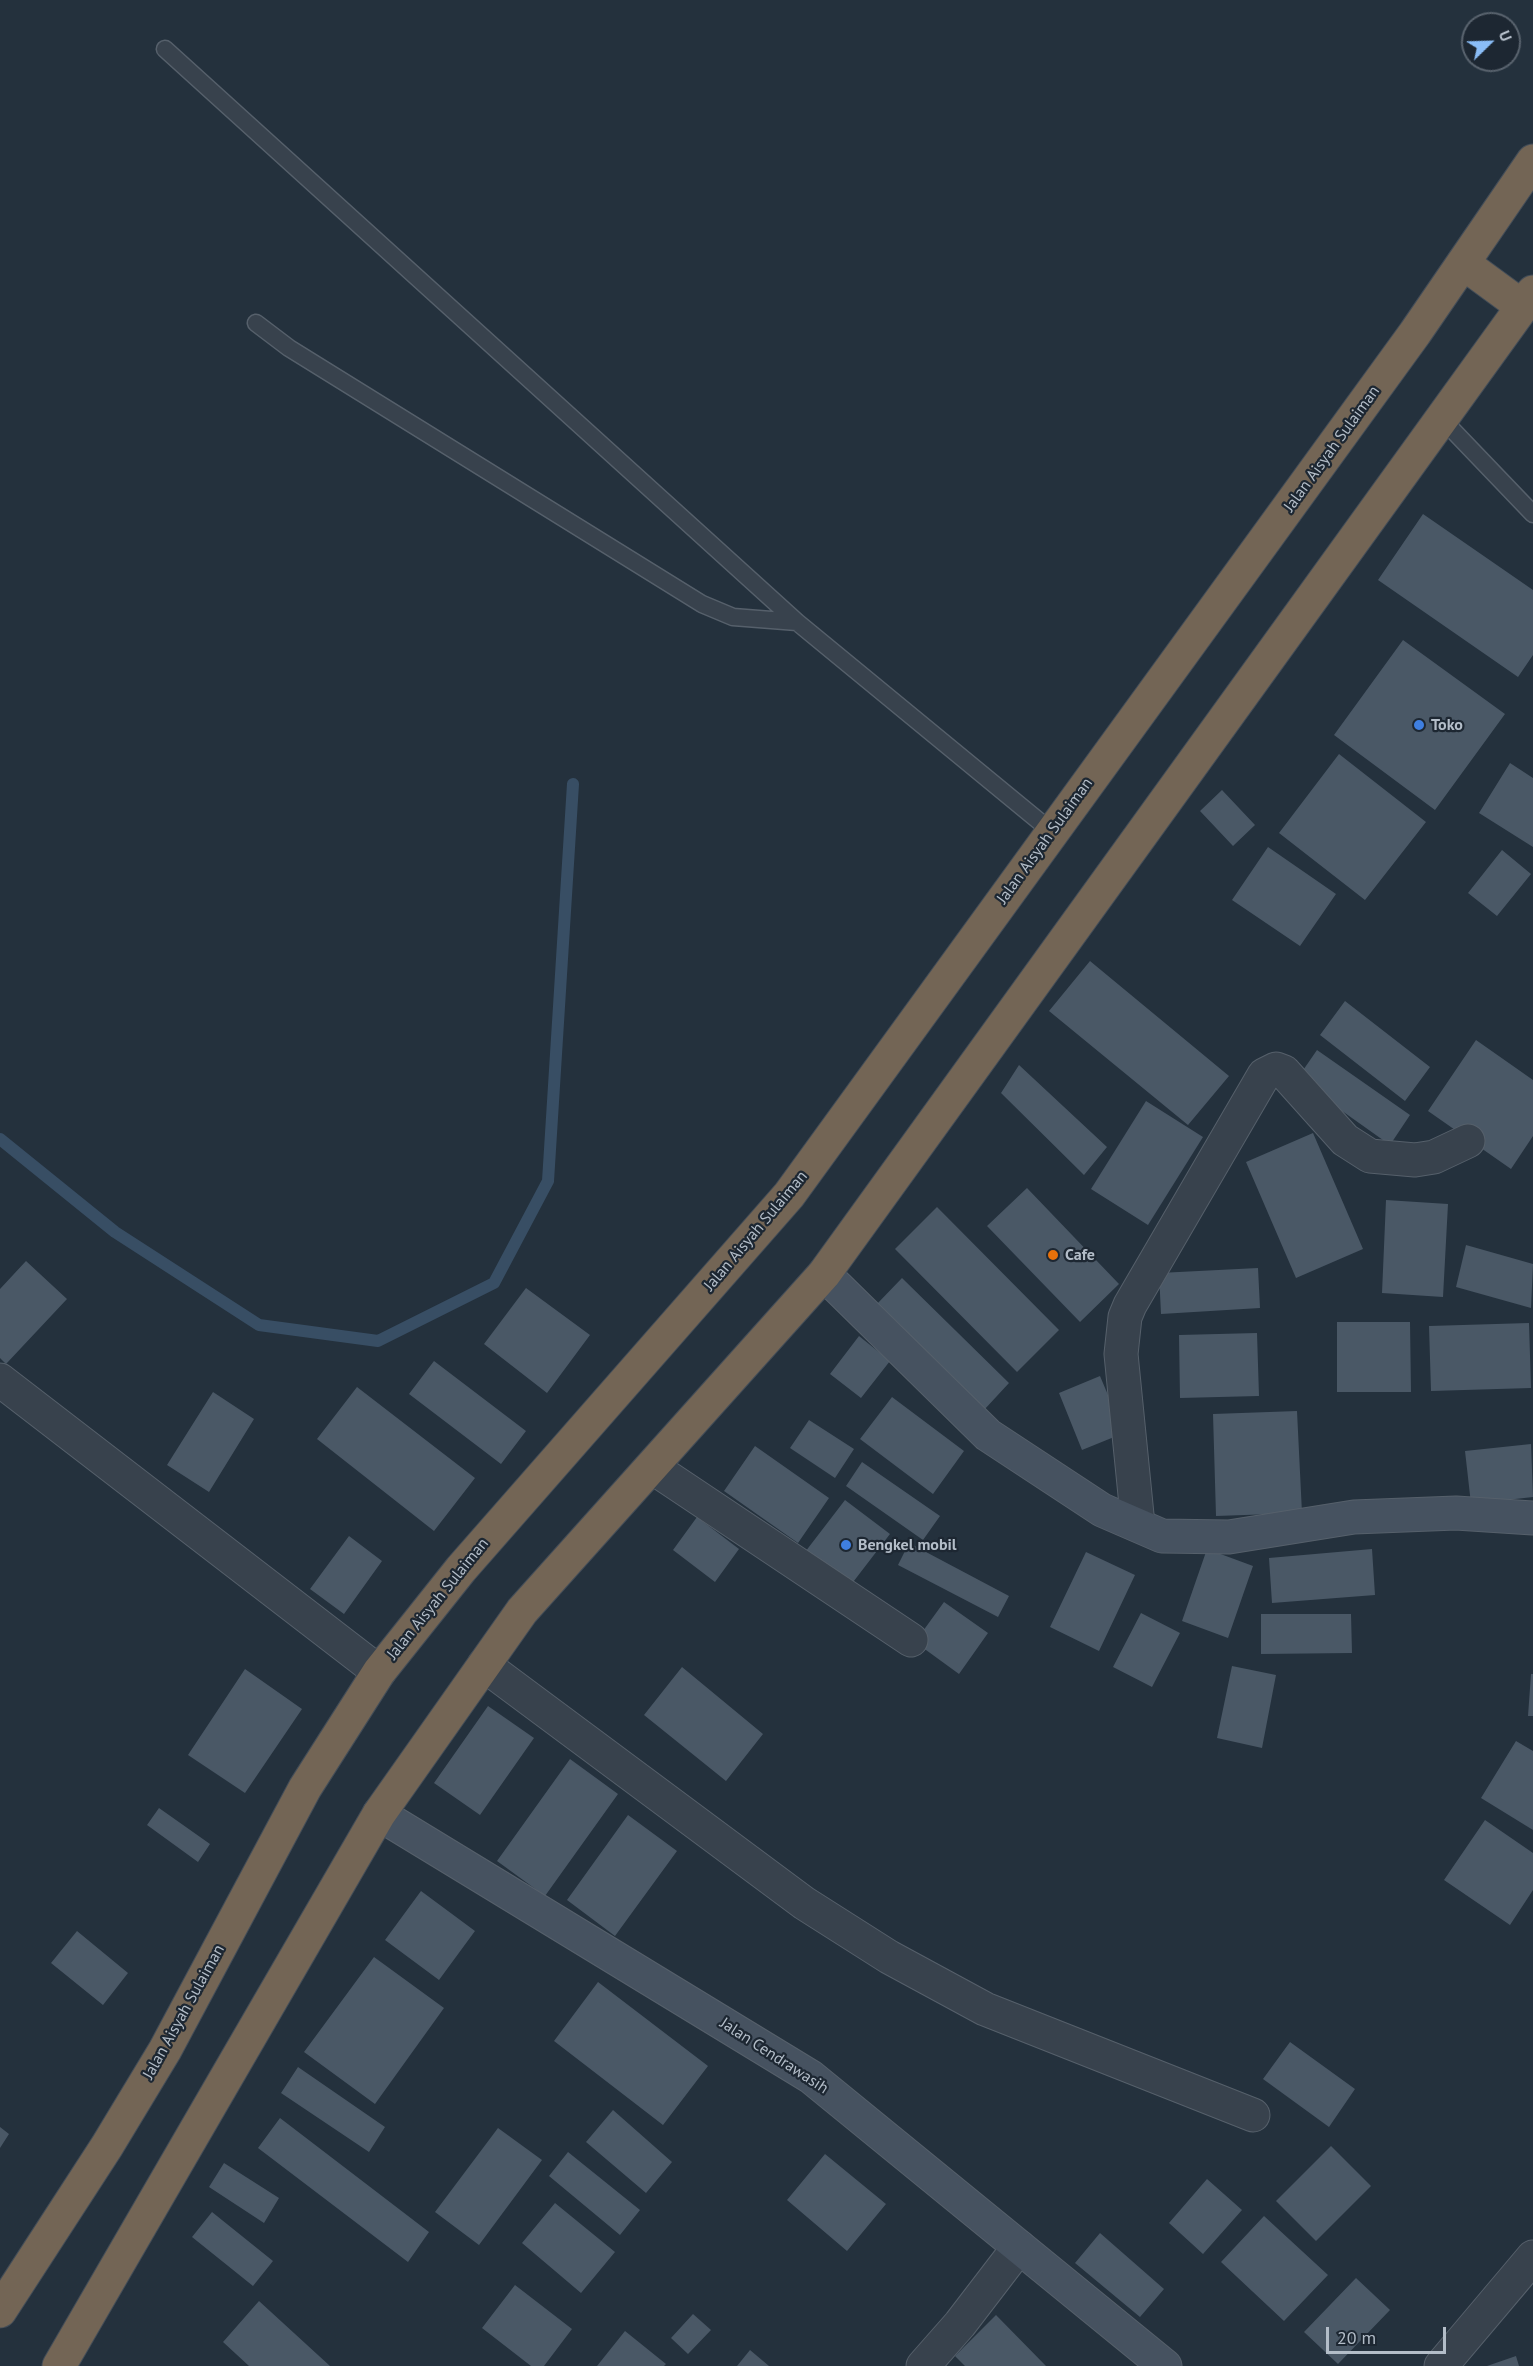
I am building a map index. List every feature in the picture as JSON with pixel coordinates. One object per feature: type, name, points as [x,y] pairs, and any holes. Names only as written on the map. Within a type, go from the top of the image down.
[{"type":"highway","name":"Jalan Aisyah Sulaiman","points":[[0,2311],[107,2146],[165,2050],[305,1788],[379,1672],[461,1569],[789,1195],[1051,831],[1271,533],[1533,161]]},
{"type":"highway","points":[[59,2366],[379,1814],[522,1611],[585,1538],[652,1467],[824,1274],[1528,299],[1463,263]]},
{"type":"street","points":[[1138,1525],[1121,1354],[1125,1317],[1264,1075],[1276,1069],[1284,1072],[1345,1140],[1370,1156],[1415,1160],[1434,1157],[1468,1142]]},
{"type":"street","points":[[824,1274],[988,1435],[1102,1510],[1162,1536],[1212,1539],[1354,1517],[1456,1513],[1533,1518]]},
{"type":"street","points":[[0,1380],[379,1672]]},
{"type":"street","points":[[652,1467],[911,1640]]},
{"type":"street","points":[[484,1665],[804,1903],[890,1958],[985,2009],[1253,2115]]},
{"type":"street","name":"Jalan Cendrawasih","points":[[379,1814],[811,2077],[1165,2366]]},
{"type":"street","points":[[923,2366],[960,2324],[1019,2247]]},
{"type":"street","points":[[1441,2366],[1533,2257]]},
{"type":"lane","points":[[165,49],[798,622],[1051,831]]},
{"type":"lane","points":[[256,323],[289,348],[702,604],[733,617],[798,622]]},
{"type":"lane","points":[[1442,419],[1533,514]]},
{"type":"building","points":[[1423,514],[1533,590],[1533,655],[1518,677],[1378,580]]},
{"type":"building","name":"Toko","points":[[1403,640],[1505,714],[1435,810],[1334,735]]},
{"type":"building","points":[[1339,754],[1426,822],[1365,900],[1279,833]]},
{"type":"building","points":[[1510,763],[1533,778],[1533,847],[1479,813]]},
{"type":"building","points":[[1222,790],[1255,825],[1233,846],[1200,811]]},
{"type":"building","points":[[1268,847],[1336,894],[1300,946],[1232,900]]},
{"type":"building","points":[[1502,850],[1531,874],[1497,916],[1468,893]]},
{"type":"building","points":[[1090,961],[1229,1076],[1188,1125],[1049,1011]]},
{"type":"building","points":[[1345,1001],[1430,1067],[1405,1101],[1320,1035]]},
{"type":"building","points":[[1476,1040],[1533,1080],[1533,1136],[1511,1169],[1428,1111]]},
{"type":"building","points":[[1317,1050],[1410,1115],[1390,1145],[1297,1079]]},
{"type":"building","points":[[1019,1065],[1107,1147],[1084,1175],[1001,1093]]},
{"type":"building","points":[[1146,1101],[1203,1137],[1148,1225],[1091,1189]]},
{"type":"building","points":[[1313,1133],[1363,1249],[1296,1278],[1246,1162]]},
{"type":"building","name":"Cafe","points":[[1027,1188],[1119,1284],[1080,1322],[987,1226]]},
{"type":"building","points":[[1386,1200],[1448,1204],[1443,1297],[1382,1293]]},
{"type":"building","points":[[937,1207],[1059,1330],[1017,1372],[895,1249]]},
{"type":"building","points":[[1466,1245],[1533,1264],[1531,1308],[1456,1287]]},
{"type":"building","points":[[26,1261],[67,1299],[6,1364],[0,1358],[0,1289]]},
{"type":"building","points":[[1258,1268],[1260,1308],[1161,1314],[1159,1273]]},
{"type":"building","points":[[902,1278],[1009,1383],[984,1410],[876,1305]]},
{"type":"building","points":[[526,1288],[590,1335],[547,1393],[484,1344]]},
{"type":"building","points":[[1337,1322],[1410,1322],[1411,1392],[1337,1392]]},
{"type":"building","points":[[1529,1323],[1531,1388],[1431,1391],[1429,1326]]},
{"type":"building","points":[[1257,1333],[1259,1396],[1180,1398],[1179,1335]]},
{"type":"building","points":[[859,1336],[890,1361],[861,1398],[830,1374]]},
{"type":"building","points":[[434,1361],[526,1431],[501,1464],[409,1394]]},
{"type":"building","points":[[1100,1376],[1124,1433],[1082,1450],[1059,1393]]},
{"type":"building","points":[[357,1387],[475,1478],[434,1531],[317,1439]]},
{"type":"building","points":[[213,1392],[254,1419],[209,1492],[167,1465]]},
{"type":"building","points":[[892,1397],[964,1451],[933,1494],[860,1439]]},
{"type":"building","points":[[1297,1411],[1302,1513],[1216,1516],[1213,1414]]},
{"type":"building","points":[[809,1420],[854,1449],[835,1478],[790,1448]]},
{"type":"building","points":[[1531,1444],[1533,1497],[1471,1504],[1465,1451]]},
{"type":"building","points":[[755,1446],[829,1498],[798,1543],[724,1491]]},
{"type":"building","points":[[862,1462],[940,1516],[923,1540],[846,1486]]},
{"type":"building","name":"Bengkel mobil","points":[[845,1500],[890,1534],[847,1590],[802,1556]]},
{"type":"building","points":[[697,1517],[739,1549],[715,1582],[673,1550]]},
{"type":"building","points":[[349,1536],[382,1561],[344,1614],[310,1589]]},
{"type":"building","points":[[909,1543],[1009,1596],[998,1617],[898,1565]]},
{"type":"building","points":[[1207,1549],[1253,1566],[1228,1638],[1182,1621]]},
{"type":"building","points":[[1372,1549],[1375,1595],[1272,1603],[1269,1558]]},
{"type":"building","points":[[1086,1552],[1135,1575],[1099,1651],[1050,1627]]},
{"type":"building","points":[[944,1602],[988,1633],[959,1674],[915,1642]]},
{"type":"building","points":[[1141,1613],[1180,1633],[1152,1687],[1113,1667]]},
{"type":"building","points":[[1261,1614],[1351,1614],[1352,1653],[1261,1654]]},
{"type":"building","points":[[1232,1666],[1276,1675],[1262,1748],[1217,1738]]},
{"type":"building","points":[[682,1667],[763,1734],[726,1781],[644,1715]]},
{"type":"building","points":[[245,1669],[302,1709],[245,1793],[188,1755]]},
{"type":"building","points":[[1531,1674],[1533,1674],[1533,1716],[1528,1716]]},
{"type":"building","points":[[488,1706],[534,1738],[480,1815],[434,1783]]},
{"type":"building","points":[[1516,1741],[1533,1751],[1533,1830],[1481,1798]]},
{"type":"building","points":[[570,1759],[618,1794],[545,1896],[497,1861]]},
{"type":"building","points":[[159,1808],[210,1844],[198,1862],[147,1825]]},
{"type":"building","points":[[628,1815],[677,1851],[615,1936],[567,1900]]},
{"type":"building","points":[[1485,1820],[1533,1853],[1533,1890],[1510,1925],[1444,1880]]},
{"type":"building","points":[[421,1891],[475,1931],[439,1980],[385,1940]]},
{"type":"building","points":[[77,1931],[128,1973],[103,2005],[51,1963]]},
{"type":"building","points":[[374,1957],[444,2008],[375,2104],[304,2052]]},
{"type":"building","points":[[598,1982],[708,2066],[663,2125],[554,2041]]},
{"type":"building","points":[[1290,2042],[1355,2089],[1329,2127],[1263,2079]]},
{"type":"building","points":[[298,2067],[385,2127],[369,2152],[281,2093]]},
{"type":"building","points":[[613,2110],[672,2162],[646,2193],[586,2142]]},
{"type":"building","points":[[280,2118],[429,2232],[408,2262],[258,2148]]},
{"type":"building","points":[[0,2127],[9,2134],[0,2148]]},
{"type":"building","points":[[498,2128],[542,2160],[479,2245],[435,2212]]},
{"type":"building","points":[[1331,2146],[1371,2186],[1316,2241],[1276,2201]]},
{"type":"building","points":[[568,2152],[640,2210],[620,2235],[549,2176]]},
{"type":"building","points":[[825,2154],[886,2204],[847,2251],[787,2200]]},
{"type":"building","points":[[224,2163],[279,2198],[264,2223],[209,2187]]},
{"type":"building","points":[[1207,2179],[1242,2210],[1203,2254],[1169,2223]]},
{"type":"building","points":[[555,2203],[615,2252],[581,2293],[522,2243]]},
{"type":"building","points":[[212,2212],[273,2261],[253,2286],[192,2237]]},
{"type":"building","points":[[1264,2216],[1328,2275],[1284,2321],[1221,2262]]},
{"type":"building","points":[[1100,2233],[1164,2289],[1140,2317],[1075,2263]]},
{"type":"building","points":[[1356,2278],[1390,2310],[1338,2364],[1304,2332]]},
{"type":"building","points":[[515,2285],[572,2329],[544,2366],[531,2366],[482,2328]]},
{"type":"building","points":[[259,2301],[330,2366],[249,2366],[223,2342]]},
{"type":"building","points":[[693,2314],[711,2330],[688,2354],[671,2338]]},
{"type":"building","points":[[996,2315],[1046,2366],[965,2366],[955,2356]]},
{"type":"building","points":[[625,2331],[666,2364],[664,2366],[597,2366]]},
{"type":"building","points":[[750,2350],[769,2366],[737,2366]]},
{"type":"building","points":[[1516,2356],[1519,2366],[1487,2366]]},
{"type":"waterway","points":[[0,1139],[115,1232],[259,1325],[378,1341],[494,1283],[548,1181],[573,784]]},
{"type":"place","name":"Toko","points":[[1419,725]]},
{"type":"place","name":"Cafe","points":[[1053,1255]]},
{"type":"place","name":"Bengkel mobil","points":[[846,1545]]}]
